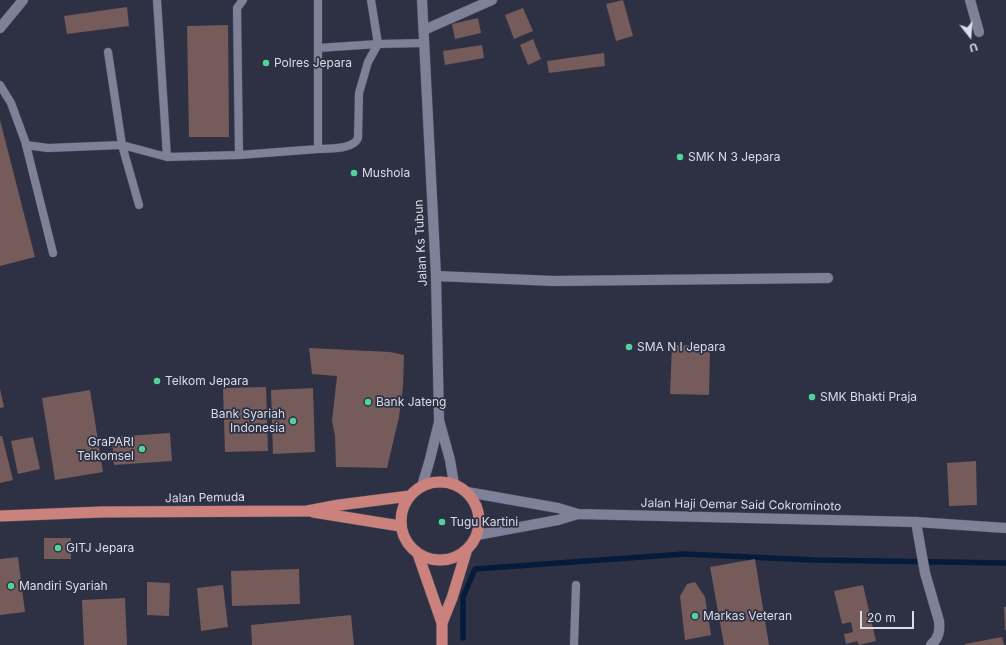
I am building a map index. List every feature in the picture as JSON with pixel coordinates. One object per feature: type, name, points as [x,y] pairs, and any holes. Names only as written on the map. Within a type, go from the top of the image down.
[{"type":"highway","points":[[418,554],[430,559],[443,560],[456,557],[467,549],[477,535],[479,520],[476,505],[467,492],[454,484],[438,482],[422,486],[410,496],[402,510],[400,526],[406,541],[418,554],[442,623],[442,645]]},
{"type":"highway","name":"Jalan Pemuda","points":[[0,516],[101,512],[307,511],[339,505],[410,496]]},
{"type":"highway","points":[[307,511],[400,526]]},
{"type":"highway","points":[[442,623],[452,598],[467,549]]},
{"type":"main road","points":[[0,28],[23,0]]},
{"type":"main road","name":"Jalan Ks Tubun","points":[[422,0],[436,276],[439,420],[450,460],[454,484]]},
{"type":"main road","points":[[424,30],[492,0]]},
{"type":"main road","points":[[970,0],[979,32]]},
{"type":"main road","points":[[436,276],[554,281],[828,278]]},
{"type":"main road","points":[[422,486],[439,420]]},
{"type":"main road","points":[[467,492],[558,508],[578,514]]},
{"type":"main road","name":"Jalan Haji Oemar Said Cokrominoto","points":[[477,535],[551,521],[578,514],[916,522],[1006,528]]},
{"type":"main road","points":[[916,522],[925,573],[940,629],[936,640],[931,645]]},
{"type":"lane","points":[[157,0],[167,157]]},
{"type":"lane","points":[[239,155],[237,8],[243,0]]},
{"type":"lane","points":[[318,0],[318,149]]},
{"type":"lane","points":[[26,146],[48,148],[122,145],[167,157],[239,155],[350,146],[357,141],[359,93],[368,62],[378,44],[371,0]]},
{"type":"lane","points":[[318,48],[425,43]]},
{"type":"lane","points":[[108,52],[122,145],[140,205]]},
{"type":"lane","points":[[0,85],[11,103],[26,146],[53,253]]},
{"type":"lane","points":[[574,645],[576,585]]},
{"type":"building","points":[[623,0],[633,36],[616,41],[606,4]]},
{"type":"building","points":[[127,7],[129,26],[67,34],[64,16]]},
{"type":"building","points":[[523,8],[533,31],[514,39],[505,15]]},
{"type":"building","points":[[478,18],[481,33],[455,39],[452,24]]},
{"type":"building","points":[[228,25],[229,137],[189,137],[187,26]]},
{"type":"building","points":[[533,39],[541,59],[528,65],[520,45]]},
{"type":"building","points":[[482,45],[484,58],[445,65],[443,51]]},
{"type":"building","points":[[604,53],[605,66],[549,73],[547,61]]},
{"type":"building","points":[[0,120],[35,257],[0,266]]},
{"type":"building","points":[[672,345],[710,346],[709,395],[670,394]]},
{"type":"building","name":"Bank Jateng","points":[[309,348],[390,352],[404,355],[403,387],[399,417],[387,468],[336,467],[335,436],[332,421],[337,376],[312,374]]},
{"type":"building","points":[[266,387],[268,451],[225,452],[223,388]]},
{"type":"building","name":"Bank Syariah Indonesia","points":[[313,388],[315,452],[273,454],[271,390]]},
{"type":"building","points":[[0,389],[4,407],[0,408]]},
{"type":"building","points":[[90,390],[103,472],[55,480],[42,398]]},
{"type":"building","name":"GraPARI Telkomsel","points":[[170,433],[172,461],[114,465],[112,437]]},
{"type":"building","points":[[0,436],[2,436],[13,480],[0,483]]},
{"type":"building","points":[[33,437],[40,469],[18,474],[11,441]]},
{"type":"building","points":[[976,461],[977,505],[949,506],[947,463]]},
{"type":"building","name":"GITJ Jepara","points":[[44,538],[71,538],[71,559],[44,559]]},
{"type":"building","name":"Mandiri Syariah","points":[[18,557],[25,612],[0,615],[0,559]]},
{"type":"building","points":[[755,559],[769,645],[724,645],[710,567]]},
{"type":"building","points":[[299,569],[300,604],[232,606],[231,571]]},
{"type":"building","points":[[147,582],[170,583],[169,616],[147,615]]},
{"type":"building","name":"Markas Veteran","points":[[695,582],[705,597],[711,635],[685,640],[680,596],[687,584]]},
{"type":"building","points":[[223,585],[228,627],[201,631],[197,588]]},
{"type":"building","points":[[863,585],[876,641],[859,645],[857,641],[846,644],[844,634],[853,632],[851,622],[842,624],[834,591]]},
{"type":"building","points":[[125,598],[127,645],[84,645],[82,600]]},
{"type":"building","points":[[1004,607],[1006,607],[1006,630],[1005,630]]},
{"type":"building","points":[[351,615],[354,645],[252,645],[251,625]]},
{"type":"building","points":[[1002,637],[1004,645],[965,645],[965,644]]},
{"type":"waterway","points":[[463,638],[463,597],[475,569],[684,554],[814,560],[1006,563]]},
{"type":"place","name":"Polres Jepara","points":[[266,63]]},
{"type":"place","name":"SMK N 3 Jepara","points":[[680,157]]},
{"type":"place","name":"Mushola","points":[[354,173]]},
{"type":"place","name":"SMA N I Jepara","points":[[629,347]]},
{"type":"place","name":"Telkom Jepara","points":[[157,381]]},
{"type":"place","name":"SMK Bhakti Praja","points":[[812,397]]},
{"type":"place","name":"Bank Jateng","points":[[368,402]]},
{"type":"place","name":"Bank Syariah Indonesia","points":[[293,421]]},
{"type":"place","name":"GraPARI Telkomsel","points":[[142,449]]},
{"type":"place","name":"Tugu Kartini","points":[[442,522]]},
{"type":"place","name":"GITJ Jepara","points":[[58,548]]},
{"type":"place","name":"Mandiri Syariah","points":[[11,586]]},
{"type":"place","name":"Markas Veteran","points":[[695,616]]}]
